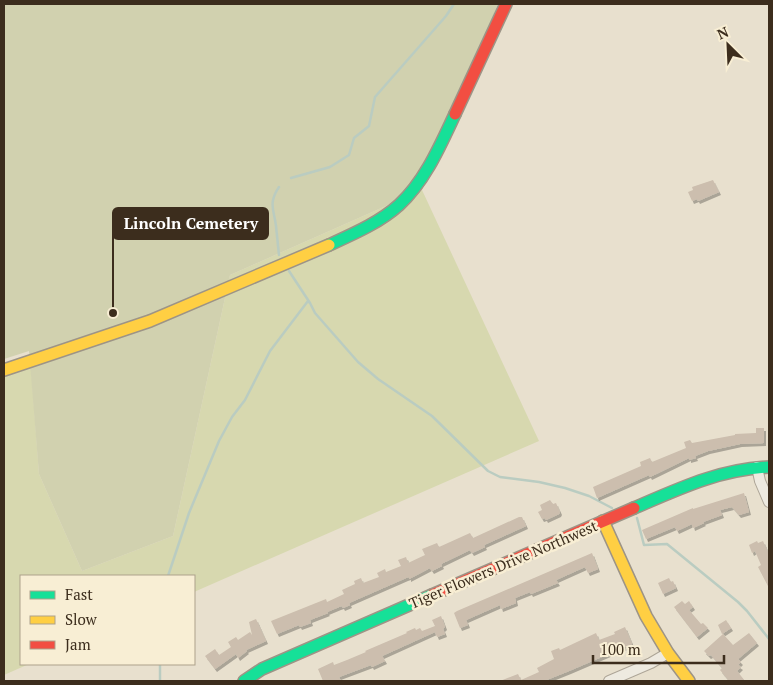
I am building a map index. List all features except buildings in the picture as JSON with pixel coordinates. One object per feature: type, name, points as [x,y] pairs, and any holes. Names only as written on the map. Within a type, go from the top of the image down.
[{"type":"street","points":[[4,370],[209,298],[349,236],[379,220],[399,206],[414,189],[438,151],[506,4]]},
{"type":"street","points":[[757,467],[760,482],[769,502]]},
{"type":"street","name":"Tiger Flowers Drive Northwest","points":[[244,681],[262,669],[702,479],[729,471],[757,467],[769,468]]},
{"type":"street","points":[[603,521],[646,616],[668,653],[689,681]]},
{"type":"street","points":[[609,681],[651,663],[668,653]]},
{"type":"green space","points":[[4,4],[498,4],[422,190],[230,275],[173,536],[82,571],[39,474],[29,351],[4,359]]},
{"type":"green space","points":[[422,190],[539,441],[195,592],[195,575],[20,575],[20,665],[27,665],[4,675],[4,376],[31,367],[39,474],[82,571],[173,536],[230,275]]},
{"type":"waterway","points":[[291,178],[330,167],[349,155],[354,138],[369,126],[375,97],[446,16],[454,4]]},
{"type":"waterway","points":[[279,187],[273,206],[279,255]]},
{"type":"waterway","points":[[289,271],[315,313],[358,362],[378,379],[432,416],[488,471],[500,477],[539,482],[565,488],[589,496],[612,508]]},
{"type":"waterway","points":[[168,575],[189,513],[219,441],[232,417],[245,400],[270,351],[308,301],[310,303]]},
{"type":"waterway","points":[[637,518],[644,545],[667,544],[738,602],[769,639]]},
{"type":"waterway","points":[[160,665],[160,681]]},
{"type":"traffic: fast","points":[[329,245],[366,228],[399,205],[408,196],[431,162],[455,114]]},
{"type":"traffic: fast","points":[[634,508],[683,487],[716,476],[769,467]]},
{"type":"traffic: fast","points":[[244,681],[262,669],[432,595]]},
{"type":"traffic: slow","points":[[4,370],[150,321],[329,245]]},
{"type":"traffic: slow","points":[[603,521],[646,616],[668,653],[689,681]]},
{"type":"traffic: jam","points":[[455,114],[506,4]]},
{"type":"traffic: jam","points":[[432,595],[634,508]]},
{"type":"place","name":"Lincoln Cemetery","points":[[113,313]]}]
